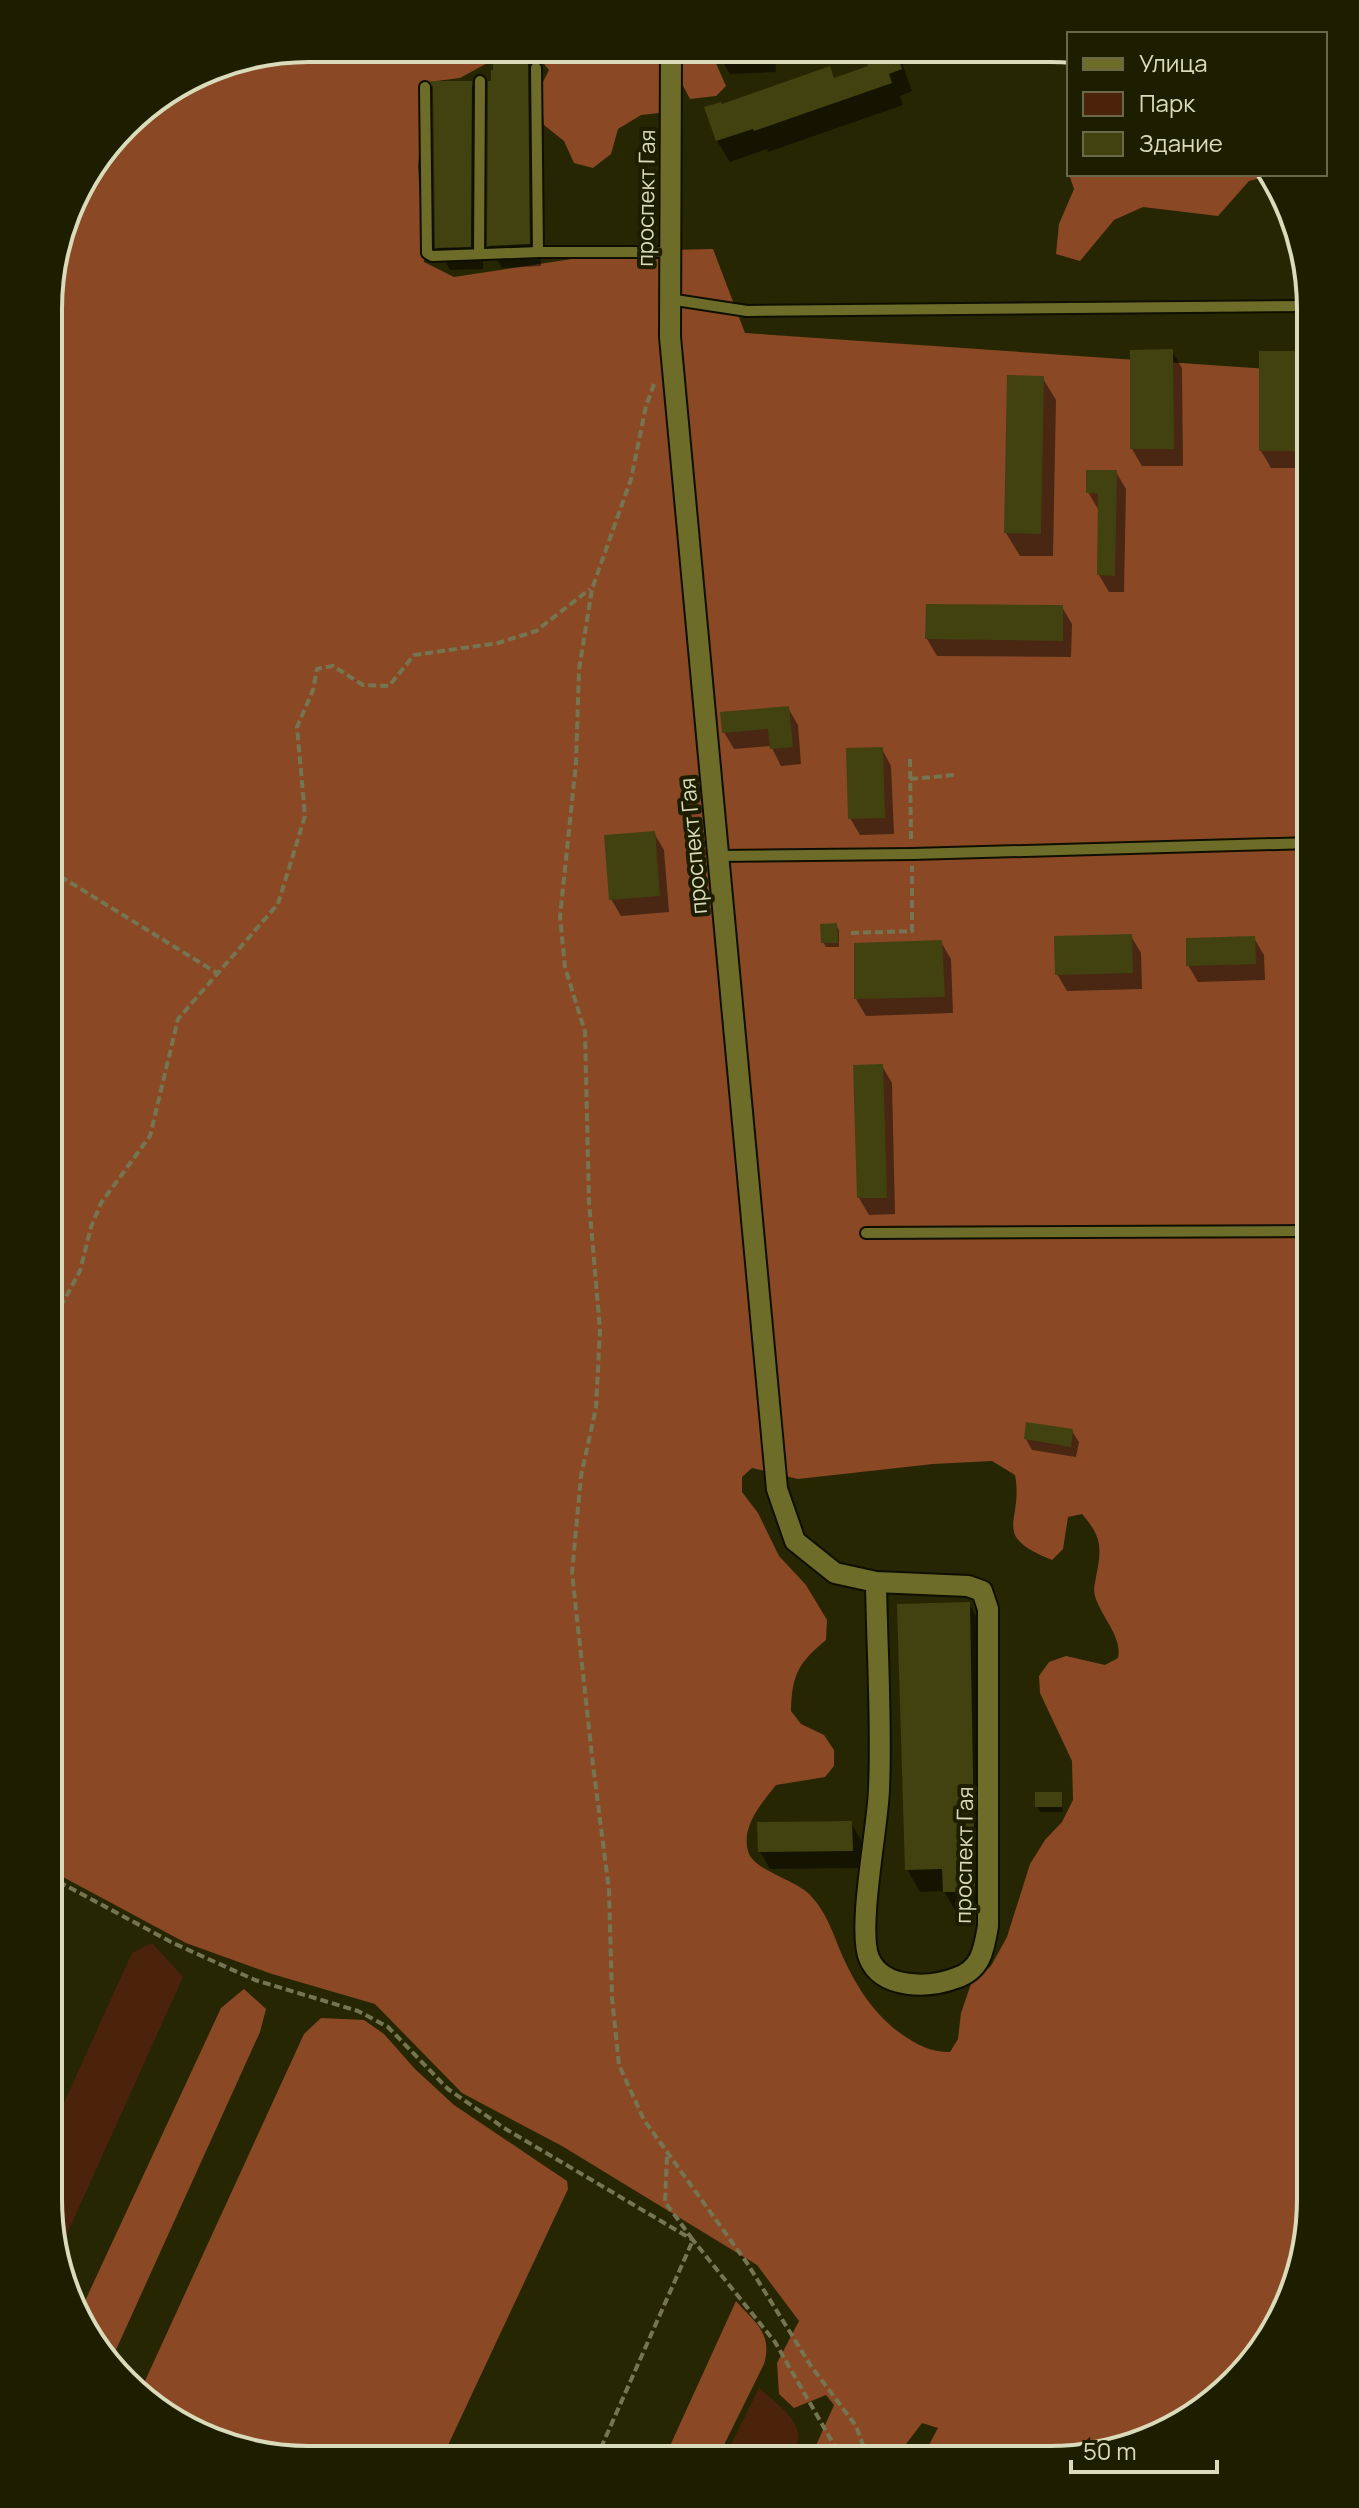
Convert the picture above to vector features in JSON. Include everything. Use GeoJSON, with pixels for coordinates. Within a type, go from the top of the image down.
{"type":"FeatureCollection","features":[{"type":"Feature","properties":{"kind":"street","name":"проспект Гая"},"geometry":{"type":"LineString","coordinates":[[671,63],[669,299],[777,1489],[795,1541],[835,1573],[876,1582],[968,1586],[982,1591],[988,1609],[988,1926],[982,1957],[969,1974],[944,1983],[909,1985],[883,1975],[869,1959],[866,1928],[879,1789],[876,1582]]}},
{"type":"Feature","properties":{"kind":"lane"},"geometry":{"type":"LineString","coordinates":[[536,68],[538,252]]}},
{"type":"Feature","properties":{"kind":"lane"},"geometry":{"type":"LineString","coordinates":[[479,254],[480,81]]}},
{"type":"Feature","properties":{"kind":"lane"},"geometry":{"type":"LineString","coordinates":[[425,87],[427,253],[432,256],[669,252]]}},
{"type":"Feature","properties":{"kind":"lane"},"geometry":{"type":"LineString","coordinates":[[669,299],[747,311],[1297,306]]}},
{"type":"Feature","properties":{"kind":"lane"},"geometry":{"type":"LineString","coordinates":[[718,856],[1297,843]]}},
{"type":"Feature","properties":{"kind":"lane"},"geometry":{"type":"LineString","coordinates":[[866,1233],[1297,1231]]}},
{"type":"Feature","properties":{"kind":"path"},"geometry":{"type":"LineString","coordinates":[[656,379],[646,406],[631,479],[592,589],[579,670],[576,763],[560,917],[565,967],[585,1032],[589,1202],[600,1330],[596,1408],[581,1476],[572,1573],[609,1890],[612,1998],[619,2065],[644,2120],[747,2263],[811,2366],[856,2426],[863,2446]]}},
{"type":"Feature","properties":{"kind":"path"},"geometry":{"type":"LineString","coordinates":[[62,1304],[80,1271],[91,1227],[101,1203],[150,1136],[178,1019],[278,904],[305,816],[297,727],[313,690],[317,669],[333,666],[363,685],[389,686],[414,655],[498,643],[536,631],[592,589]]}},
{"type":"Feature","properties":{"kind":"path"},"geometry":{"type":"LineString","coordinates":[[910,779],[955,775]]}},
{"type":"Feature","properties":{"kind":"path"},"geometry":{"type":"LineString","coordinates":[[62,877],[217,973]]}},
{"type":"Feature","properties":{"kind":"path"},"geometry":{"type":"LineString","coordinates":[[62,1884],[173,1943],[255,1980],[358,2011],[388,2027],[448,2089],[493,2121],[693,2240]]}},
{"type":"Feature","properties":{"kind":"path"},"geometry":{"type":"LineString","coordinates":[[667,2154],[665,2202],[775,2342],[835,2446]]}},
{"type":"Feature","properties":{"kind":"path"},"geometry":{"type":"LineString","coordinates":[[602,2446],[693,2240]]}},
{"type":"Feature","properties":{"kind":"green space"},"geometry":{"type":"Polygon","coordinates":[[[152,1943],[183,1977],[65,2238],[62,2107],[132,1953],[152,1943]]]}},
{"type":"Feature","properties":{"kind":"green space"},"geometry":{"type":"Polygon","coordinates":[[[759,2388],[796,2425],[796,2446],[730,2446],[759,2388]]]}},
{"type":"Feature","properties":{"kind":"shaded area"},"geometry":{"type":"Polygon","coordinates":[[[680,62],[716,62],[726,86],[716,96],[690,99],[680,80],[680,62]]]}},
{"type":"Feature","properties":{"kind":"shaded area"},"geometry":{"type":"Polygon","coordinates":[[[293,63],[488,63],[460,78],[436,81],[426,92],[418,166],[424,262],[454,277],[624,251],[713,249],[745,333],[1297,371],[1296,2215],[1289,2263],[1278,2294],[1246,2349],[1225,2374],[1174,2413],[1129,2433],[1098,2441],[1050,2446],[928,2446],[938,2428],[922,2423],[905,2446],[816,2446],[834,2405],[826,2395],[794,2408],[779,2394],[777,2363],[799,2321],[757,2265],[562,2146],[462,2093],[375,2004],[272,1974],[186,1943],[62,1877],[62,309],[64,277],[75,230],[104,172],[123,146],[146,123],[185,95],[230,75],[293,63]],[[992,1461],[933,1464],[798,1479],[752,1468],[742,1477],[742,1492],[758,1513],[779,1556],[806,1585],[827,1620],[826,1640],[798,1671],[791,1711],[801,1724],[824,1735],[834,1750],[834,1766],[825,1777],[776,1785],[750,1824],[748,1851],[758,1864],[804,1890],[817,1903],[853,1977],[882,2017],[912,2041],[943,2052],[950,2052],[958,2039],[961,2013],[971,1984],[991,1966],[1007,1937],[1030,1864],[1045,1840],[1062,1822],[1073,1800],[1072,1761],[1040,1693],[1039,1676],[1049,1662],[1066,1656],[1105,1665],[1118,1658],[1115,1635],[1094,1593],[1099,1543],[1093,1529],[1082,1514],[1068,1517],[1063,1549],[1052,1560],[1033,1551],[1015,1535],[1013,1526],[1017,1491],[1015,1475],[992,1461]]]}},
{"type":"Feature","properties":{"kind":"shaded area"},"geometry":{"type":"Polygon","coordinates":[[[543,63],[663,63],[665,93],[659,113],[641,115],[618,129],[611,154],[593,168],[574,163],[564,141],[544,125],[540,88],[549,70],[543,63]]]}},
{"type":"Feature","properties":{"kind":"shaded area"},"geometry":{"type":"Polygon","coordinates":[[[1070,176],[1257,176],[1259,179],[1249,181],[1218,216],[1143,207],[1114,220],[1080,261],[1056,254],[1059,224],[1074,189],[1070,176]]]}},
{"type":"Feature","properties":{"kind":"shaded area"},"geometry":{"type":"Polygon","coordinates":[[[244,1989],[266,2009],[260,2032],[115,2352],[85,2302],[221,2008],[244,1989]]]}},
{"type":"Feature","properties":{"kind":"shaded area"},"geometry":{"type":"Polygon","coordinates":[[[321,2018],[364,2020],[384,2034],[415,2069],[454,2105],[567,2181],[568,2189],[448,2446],[309,2446],[245,2438],[185,2413],[144,2383],[304,2034],[321,2018]]]}},
{"type":"Feature","properties":{"kind":"shaded area"},"geometry":{"type":"Polygon","coordinates":[[[736,2301],[756,2322],[764,2336],[764,2364],[723,2446],[670,2446],[736,2301]]]}},
{"type":"Feature","properties":{"kind":"building"},"geometry":{"type":"Polygon","coordinates":[[[867,62],[900,62],[902,69],[889,74],[892,83],[716,141],[704,107],[722,104],[830,66],[834,78],[868,66],[867,62]]]}},
{"type":"Feature","properties":{"kind":"building"},"geometry":{"type":"Polygon","coordinates":[[[493,63],[528,63],[530,244],[487,246],[488,81],[491,81],[493,63]]]}},
{"type":"Feature","properties":{"kind":"building"},"geometry":{"type":"Polygon","coordinates":[[[430,81],[472,81],[471,247],[435,248],[433,87],[430,81]]]}},
{"type":"Feature","properties":{"kind":"building"},"geometry":{"type":"Polygon","coordinates":[[[1173,349],[1174,449],[1130,449],[1130,350],[1173,349]]]}},
{"type":"Feature","properties":{"kind":"building"},"geometry":{"type":"Polygon","coordinates":[[[1259,351],[1297,351],[1297,451],[1259,451],[1259,351]]]}},
{"type":"Feature","properties":{"kind":"building"},"geometry":{"type":"Polygon","coordinates":[[[1007,375],[1044,376],[1041,534],[1004,533],[1007,375]]]}},
{"type":"Feature","properties":{"kind":"building"},"geometry":{"type":"Polygon","coordinates":[[[1086,470],[1117,470],[1115,576],[1097,575],[1098,493],[1086,493],[1086,470]]]}},
{"type":"Feature","properties":{"kind":"building"},"geometry":{"type":"Polygon","coordinates":[[[926,604],[1063,605],[1063,641],[925,639],[926,604]]]}},
{"type":"Feature","properties":{"kind":"building"},"geometry":{"type":"Polygon","coordinates":[[[789,706],[793,747],[770,749],[768,729],[722,733],[720,712],[789,706]]]}},
{"type":"Feature","properties":{"kind":"building"},"geometry":{"type":"Polygon","coordinates":[[[883,747],[885,818],[848,819],[846,748],[883,747]]]}},
{"type":"Feature","properties":{"kind":"building"},"geometry":{"type":"Polygon","coordinates":[[[655,831],[660,896],[609,900],[604,835],[655,831]]]}},
{"type":"Feature","properties":{"kind":"building"},"geometry":{"type":"Polygon","coordinates":[[[837,923],[838,943],[821,943],[820,924],[837,923]]]}},
{"type":"Feature","properties":{"kind":"building"},"geometry":{"type":"Polygon","coordinates":[[[1132,934],[1133,973],[1055,975],[1054,936],[1132,934]]]}},
{"type":"Feature","properties":{"kind":"building"},"geometry":{"type":"Polygon","coordinates":[[[1255,936],[1256,964],[1186,966],[1186,938],[1255,936]]]}},
{"type":"Feature","properties":{"kind":"building"},"geometry":{"type":"Polygon","coordinates":[[[942,940],[945,997],[854,999],[854,943],[942,940]]]}},
{"type":"Feature","properties":{"kind":"building"},"geometry":{"type":"Polygon","coordinates":[[[883,1064],[887,1198],[857,1198],[853,1065],[883,1064]]]}},
{"type":"Feature","properties":{"kind":"building"},"geometry":{"type":"Polygon","coordinates":[[[1026,1422],[1073,1429],[1071,1447],[1024,1439],[1026,1422]]]}},
{"type":"Feature","properties":{"kind":"building"},"geometry":{"type":"Polygon","coordinates":[[[970,1602],[975,1892],[943,1892],[942,1869],[905,1870],[897,1604],[970,1602]]]}},
{"type":"Feature","properties":{"kind":"building"},"geometry":{"type":"Polygon","coordinates":[[[1035,1792],[1062,1792],[1062,1807],[1035,1807],[1035,1792]]]}},
{"type":"Feature","properties":{"kind":"building"},"geometry":{"type":"Polygon","coordinates":[[[852,1821],[853,1851],[758,1852],[757,1822],[852,1821]]]}}]}
